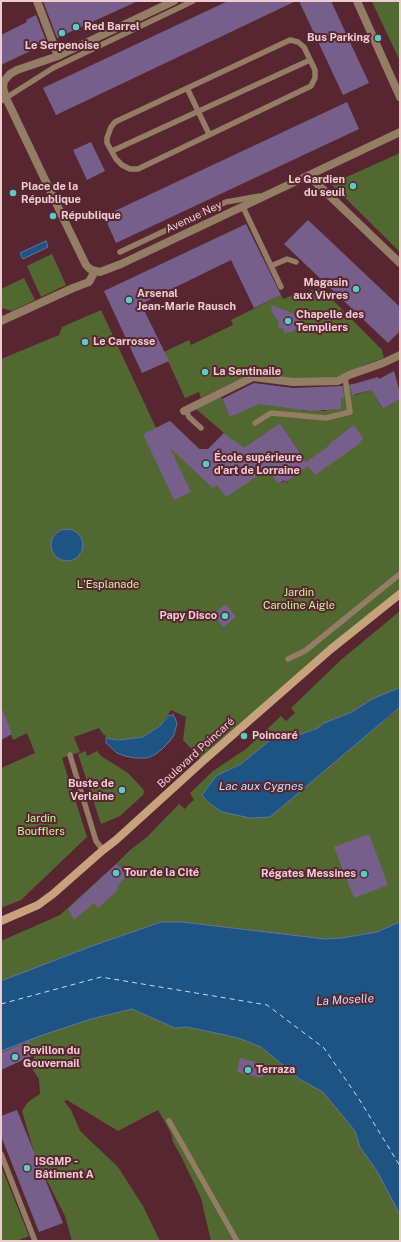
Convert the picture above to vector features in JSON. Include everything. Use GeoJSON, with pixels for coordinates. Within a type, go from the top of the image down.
{"type":"FeatureCollection","features":[{"type":"Feature","properties":{"kind":"main road","name":"Boulevard Poincaré"},"geometry":{"type":"LineString","coordinates":[[1,920],[38,905],[116,840],[206,758],[331,649],[400,594]]}},
{"type":"Feature","properties":{"kind":"street"},"geometry":{"type":"LineString","coordinates":[[37,1],[58,56]]}},
{"type":"Feature","properties":{"kind":"street"},"geometry":{"type":"LineString","coordinates":[[1,322],[89,282],[95,271],[86,265],[4,99],[2,81],[17,70],[58,56],[174,1]]}},
{"type":"Feature","properties":{"kind":"street"},"geometry":{"type":"LineString","coordinates":[[357,1],[400,97]]}},
{"type":"Feature","properties":{"kind":"street","name":"Avenue Ney"},"geometry":{"type":"LineString","coordinates":[[95,271],[100,272],[121,264],[400,132]]}},
{"type":"Feature","properties":{"kind":"street"},"geometry":{"type":"LineString","coordinates":[[309,176],[400,263]]}},
{"type":"Feature","properties":{"kind":"street"},"geometry":{"type":"LineString","coordinates":[[185,410],[253,377],[293,382],[338,381],[383,363],[400,354]]}},
{"type":"Feature","properties":{"kind":"lane"},"geometry":{"type":"LineString","coordinates":[[4,99],[53,68],[193,1]]}},
{"type":"Feature","properties":{"kind":"lane"},"geometry":{"type":"LineString","coordinates":[[290,40],[298,42],[304,47],[315,70],[316,78],[311,86],[138,168],[130,169],[122,165],[116,159],[107,143],[107,138],[114,122],[187,88],[290,40]]}},
{"type":"Feature","properties":{"kind":"lane"},"geometry":{"type":"LineString","coordinates":[[112,151],[310,60]]}},
{"type":"Feature","properties":{"kind":"lane"},"geometry":{"type":"LineString","coordinates":[[187,88],[209,134]]}},
{"type":"Feature","properties":{"kind":"lane"},"geometry":{"type":"LineString","coordinates":[[120,252],[226,202],[269,194]]}},
{"type":"Feature","properties":{"kind":"lane"},"geometry":{"type":"LineString","coordinates":[[243,207],[281,287]]}},
{"type":"Feature","properties":{"kind":"lane"},"geometry":{"type":"LineString","coordinates":[[271,266],[287,259],[296,262]]}},
{"type":"Feature","properties":{"kind":"lane"},"geometry":{"type":"LineString","coordinates":[[255,422],[270,413],[326,418],[350,412],[345,377]]}},
{"type":"Feature","properties":{"kind":"lane"},"geometry":{"type":"LineString","coordinates":[[185,410],[189,417],[201,428]]}},
{"type":"Feature","properties":{"kind":"lane"},"geometry":{"type":"LineString","coordinates":[[288,659],[305,651],[400,574]]}},
{"type":"Feature","properties":{"kind":"lane"},"geometry":{"type":"LineString","coordinates":[[70,755],[96,841],[103,850]]}},
{"type":"Feature","properties":{"kind":"lane"},"geometry":{"type":"LineString","coordinates":[[169,1121],[237,1241]]}},
{"type":"Feature","properties":{"kind":"lane"},"geometry":{"type":"LineString","coordinates":[[1,1154],[35,1241]]}},
{"type":"Feature","properties":{"kind":"green space"},"geometry":{"type":"Polygon","coordinates":[[[372,1],[400,1],[400,61],[374,6],[372,1]]]}},
{"type":"Feature","properties":{"kind":"green space"},"geometry":{"type":"Polygon","coordinates":[[[400,153],[400,252],[331,184],[400,153]]]}},
{"type":"Feature","properties":{"kind":"green space"},"geometry":{"type":"Polygon","coordinates":[[[52,254],[66,285],[41,297],[27,266],[52,254]]]}},
{"type":"Feature","properties":{"kind":"green space"},"geometry":{"type":"Polygon","coordinates":[[[24,278],[35,300],[12,311],[1,308],[1,289],[24,278]]]}},
{"type":"Feature","properties":{"kind":"green space"},"geometry":{"type":"Polygon","coordinates":[[[321,288],[382,350],[384,358],[364,365],[338,378],[290,378],[253,373],[201,398],[199,392],[185,398],[164,352],[189,340],[191,345],[233,325],[231,320],[281,295],[283,299],[321,288]]]}},
{"type":"Feature","properties":{"kind":"green space"},"geometry":{"type":"Polygon","coordinates":[[[101,310],[156,428],[170,421],[205,454],[224,433],[196,409],[221,397],[230,417],[259,403],[303,402],[303,411],[326,411],[326,409],[341,409],[341,386],[352,384],[355,395],[386,386],[389,395],[378,401],[383,409],[400,399],[400,592],[203,761],[183,740],[186,717],[171,710],[161,725],[143,737],[119,740],[110,739],[103,734],[99,728],[74,737],[80,752],[62,758],[87,837],[21,900],[1,908],[1,768],[35,753],[27,733],[13,740],[11,734],[12,732],[10,732],[3,716],[5,715],[4,713],[1,714],[1,359],[59,335],[62,327],[101,310]],[[280,423],[251,444],[278,484],[284,481],[287,483],[287,481],[306,462],[280,423]]]}},
{"type":"Feature","properties":{"kind":"green space"},"geometry":{"type":"Polygon","coordinates":[[[400,611],[400,687],[372,699],[352,712],[324,723],[318,728],[299,735],[284,735],[269,741],[241,764],[229,769],[202,795],[209,803],[222,812],[250,818],[391,716],[400,707],[400,922],[377,932],[342,938],[325,939],[182,922],[161,922],[92,946],[1,981],[1,941],[60,915],[105,874],[122,882],[125,875],[121,867],[116,864],[129,851],[148,836],[179,804],[185,809],[194,800],[190,793],[213,771],[246,749],[281,716],[286,721],[295,713],[291,708],[342,659],[400,611]]]}},
{"type":"Feature","properties":{"kind":"green space"},"geometry":{"type":"Polygon","coordinates":[[[86,751],[87,756],[97,751],[101,756],[128,773],[144,792],[143,795],[120,816],[101,824],[78,754],[86,751]]]}},
{"type":"Feature","properties":{"kind":"green space"},"geometry":{"type":"Polygon","coordinates":[[[132,1009],[175,1028],[187,1027],[225,1035],[241,1039],[261,1047],[301,1080],[323,1092],[355,1131],[360,1147],[377,1171],[400,1215],[400,1241],[211,1241],[201,1198],[173,1142],[171,1133],[158,1110],[118,1131],[67,1100],[64,1101],[71,1110],[80,1131],[118,1167],[143,1206],[160,1241],[72,1241],[65,1216],[36,1159],[22,1111],[28,1102],[40,1094],[39,1079],[33,1070],[34,1055],[28,1042],[1,1053],[1,1051],[39,1036],[91,1019],[132,1009]]]}},
{"type":"Feature","properties":{"kind":"green space"},"geometry":{"type":"Polygon","coordinates":[[[1,1166],[29,1236],[16,1241],[1,1241],[1,1166]]]}},
{"type":"Feature","properties":{"kind":"water"},"geometry":{"type":"Polygon","coordinates":[[[46,241],[48,247],[23,259],[20,253],[46,241]]]}},
{"type":"Feature","properties":{"kind":"water"},"geometry":{"type":"Polygon","coordinates":[[[64,529],[70,529],[79,533],[83,545],[79,557],[70,561],[64,561],[55,557],[51,548],[51,542],[55,533],[64,529]]]}},
{"type":"Feature","properties":{"kind":"water","name":"Lac aux Cygnes"},"geometry":{"type":"Polygon","coordinates":[[[400,687],[400,707],[270,817],[250,818],[222,812],[209,803],[202,795],[216,776],[241,764],[269,741],[284,735],[299,735],[318,728],[324,723],[352,712],[372,699],[400,687]]]}},
{"type":"Feature","properties":{"kind":"water"},"geometry":{"type":"Polygon","coordinates":[[[173,714],[177,723],[174,735],[162,749],[156,754],[147,758],[125,756],[117,753],[106,743],[106,737],[119,740],[143,737],[161,725],[169,715],[171,716],[173,714]]]}},
{"type":"Feature","properties":{"kind":"water","name":"La Moselle"},"geometry":{"type":"Polygon","coordinates":[[[161,922],[182,922],[325,939],[342,938],[377,932],[400,922],[400,1215],[377,1171],[360,1147],[355,1131],[323,1092],[301,1080],[261,1047],[241,1039],[225,1035],[187,1027],[175,1028],[132,1009],[91,1019],[1,1051],[1,981],[92,946],[161,922]]]}},
{"type":"Feature","properties":{"kind":"building"},"geometry":{"type":"Polygon","coordinates":[[[43,1],[138,1],[57,38],[43,1]]]}},
{"type":"Feature","properties":{"kind":"building"},"geometry":{"type":"Polygon","coordinates":[[[228,1],[296,1],[56,115],[43,88],[228,1]]]}},
{"type":"Feature","properties":{"kind":"building"},"geometry":{"type":"Polygon","coordinates":[[[299,1],[331,1],[369,83],[343,95],[299,1]]]}},
{"type":"Feature","properties":{"kind":"building"},"geometry":{"type":"Polygon","coordinates":[[[36,15],[47,43],[1,65],[1,35],[27,22],[26,20],[36,15]]]}},
{"type":"Feature","properties":{"kind":"building"},"geometry":{"type":"Polygon","coordinates":[[[347,102],[359,129],[116,243],[104,216],[347,102]]]}},
{"type":"Feature","properties":{"kind":"building"},"geometry":{"type":"Polygon","coordinates":[[[91,142],[105,171],[87,180],[73,150],[91,142]]]}},
{"type":"Feature","properties":{"kind":"building","name":"Magasin aux Vivres"},"geometry":{"type":"Polygon","coordinates":[[[308,220],[400,307],[400,331],[388,343],[284,244],[308,220]]]}},
{"type":"Feature","properties":{"kind":"building","name":"Arsenal Jean-Marie Rausch"},"geometry":{"type":"Polygon","coordinates":[[[246,224],[281,295],[254,308],[231,260],[141,304],[169,361],[142,373],[104,291],[246,224]]]}},
{"type":"Feature","properties":{"kind":"building","name":"Chapelle des Templiers"},"geometry":{"type":"Polygon","coordinates":[[[271,305],[292,313],[298,318],[298,323],[300,325],[292,332],[284,333],[283,328],[279,328],[278,320],[273,314],[271,305]]]}},
{"type":"Feature","properties":{"kind":"building"},"geometry":{"type":"Polygon","coordinates":[[[394,371],[400,393],[400,399],[383,409],[372,390],[352,395],[350,385],[378,377],[379,379],[394,371]]]}},
{"type":"Feature","properties":{"kind":"building"},"geometry":{"type":"Polygon","coordinates":[[[254,383],[293,388],[342,386],[344,398],[341,398],[341,409],[310,411],[259,404],[230,417],[222,399],[254,383]]]}},
{"type":"Feature","properties":{"kind":"building"},"geometry":{"type":"Polygon","coordinates":[[[170,421],[199,449],[208,449],[224,433],[244,448],[280,423],[306,462],[354,425],[363,438],[359,444],[315,475],[308,466],[286,482],[284,480],[278,484],[268,469],[226,497],[217,485],[213,488],[170,448],[191,492],[174,500],[143,434],[170,421]]]}},
{"type":"Feature","properties":{"kind":"building","name":"Papy Disco"},"geometry":{"type":"Polygon","coordinates":[[[226,604],[236,617],[223,627],[213,614],[226,604]]]}},
{"type":"Feature","properties":{"kind":"building"},"geometry":{"type":"Polygon","coordinates":[[[1,706],[12,734],[1,740],[1,706]]]}},
{"type":"Feature","properties":{"kind":"building","name":"Régates Messines"},"geometry":{"type":"Polygon","coordinates":[[[369,834],[388,885],[354,898],[334,847],[369,834]]]}},
{"type":"Feature","properties":{"kind":"building"},"geometry":{"type":"Polygon","coordinates":[[[116,864],[121,867],[125,875],[124,879],[117,887],[119,889],[98,908],[94,903],[74,920],[68,909],[116,864]]]}},
{"type":"Feature","properties":{"kind":"building","name":"Pavillon du Gouvernail"},"geometry":{"type":"Polygon","coordinates":[[[29,1041],[34,1055],[1,1070],[1,1053],[29,1041]]]}},
{"type":"Feature","properties":{"kind":"building"},"geometry":{"type":"Polygon","coordinates":[[[240,1058],[260,1063],[259,1068],[264,1069],[262,1078],[237,1072],[240,1058]]]}},
{"type":"Feature","properties":{"kind":"building","name":"ISGMP - Bâtiment A"},"geometry":{"type":"Polygon","coordinates":[[[17,1110],[63,1223],[39,1232],[1,1136],[1,1116],[17,1110]]]}},
{"type":"Feature","properties":{"kind":"ferry route"},"geometry":{"type":"LineString","coordinates":[[1,1004],[101,977],[267,1005],[324,1048],[359,1099],[400,1166]]}},
{"type":"Feature","properties":{"kind":"place","name":"Red Barrel"},"geometry":{"type":"Point","coordinates":[76,27]}},
{"type":"Feature","properties":{"kind":"place","name":"Le Serpenoise"},"geometry":{"type":"Point","coordinates":[62,33]}},
{"type":"Feature","properties":{"kind":"place","name":"Bus Parking"},"geometry":{"type":"Point","coordinates":[378,38]}},
{"type":"Feature","properties":{"kind":"place","name":"Le Gardien du seuil"},"geometry":{"type":"Point","coordinates":[353,186]}},
{"type":"Feature","properties":{"kind":"place","name":"Place de la République"},"geometry":{"type":"Point","coordinates":[13,193]}},
{"type":"Feature","properties":{"kind":"place","name":"République"},"geometry":{"type":"Point","coordinates":[53,216]}},
{"type":"Feature","properties":{"kind":"place","name":"Magasin aux Vivres"},"geometry":{"type":"Point","coordinates":[356,289]}},
{"type":"Feature","properties":{"kind":"place","name":"Arsenal Jean-Marie Rausch"},"geometry":{"type":"Point","coordinates":[129,300]}},
{"type":"Feature","properties":{"kind":"place","name":"Chapelle des Templiers"},"geometry":{"type":"Point","coordinates":[288,321]}},
{"type":"Feature","properties":{"kind":"place","name":"Le Carrosse"},"geometry":{"type":"Point","coordinates":[85,342]}},
{"type":"Feature","properties":{"kind":"place","name":"La Sentinaile"},"geometry":{"type":"Point","coordinates":[205,372]}},
{"type":"Feature","properties":{"kind":"place","name":"École supérieure d'art de Lorraine"},"geometry":{"type":"Point","coordinates":[206,464]}},
{"type":"Feature","properties":{"kind":"place","name":"Papy Disco"},"geometry":{"type":"Point","coordinates":[225,616]}},
{"type":"Feature","properties":{"kind":"place","name":"Poincaré"},"geometry":{"type":"Point","coordinates":[244,736]}},
{"type":"Feature","properties":{"kind":"place","name":"Buste de Verlaine"},"geometry":{"type":"Point","coordinates":[122,790]}},
{"type":"Feature","properties":{"kind":"place","name":"Tour de la Cité"},"geometry":{"type":"Point","coordinates":[116,873]}},
{"type":"Feature","properties":{"kind":"place","name":"Régates Messines"},"geometry":{"type":"Point","coordinates":[364,874]}},
{"type":"Feature","properties":{"kind":"place","name":"Pavillon du Gouvernail"},"geometry":{"type":"Point","coordinates":[15,1057]}},
{"type":"Feature","properties":{"kind":"place","name":"Terraza"},"geometry":{"type":"Point","coordinates":[248,1070]}},
{"type":"Feature","properties":{"kind":"place","name":"ISGMP - Bâtiment A"},"geometry":{"type":"Point","coordinates":[27,1168]}},
{"type":"Feature","properties":{"kind":"park label","name":"L'Esplanade"},"geometry":{"type":"Point","coordinates":[108,585]}},
{"type":"Feature","properties":{"kind":"park label","name":"Jardin Caroline Aigle"},"geometry":{"type":"Point","coordinates":[299,599]}},
{"type":"Feature","properties":{"kind":"park label","name":"Jardin Boufflers"},"geometry":{"type":"Point","coordinates":[41,825]}}]}
